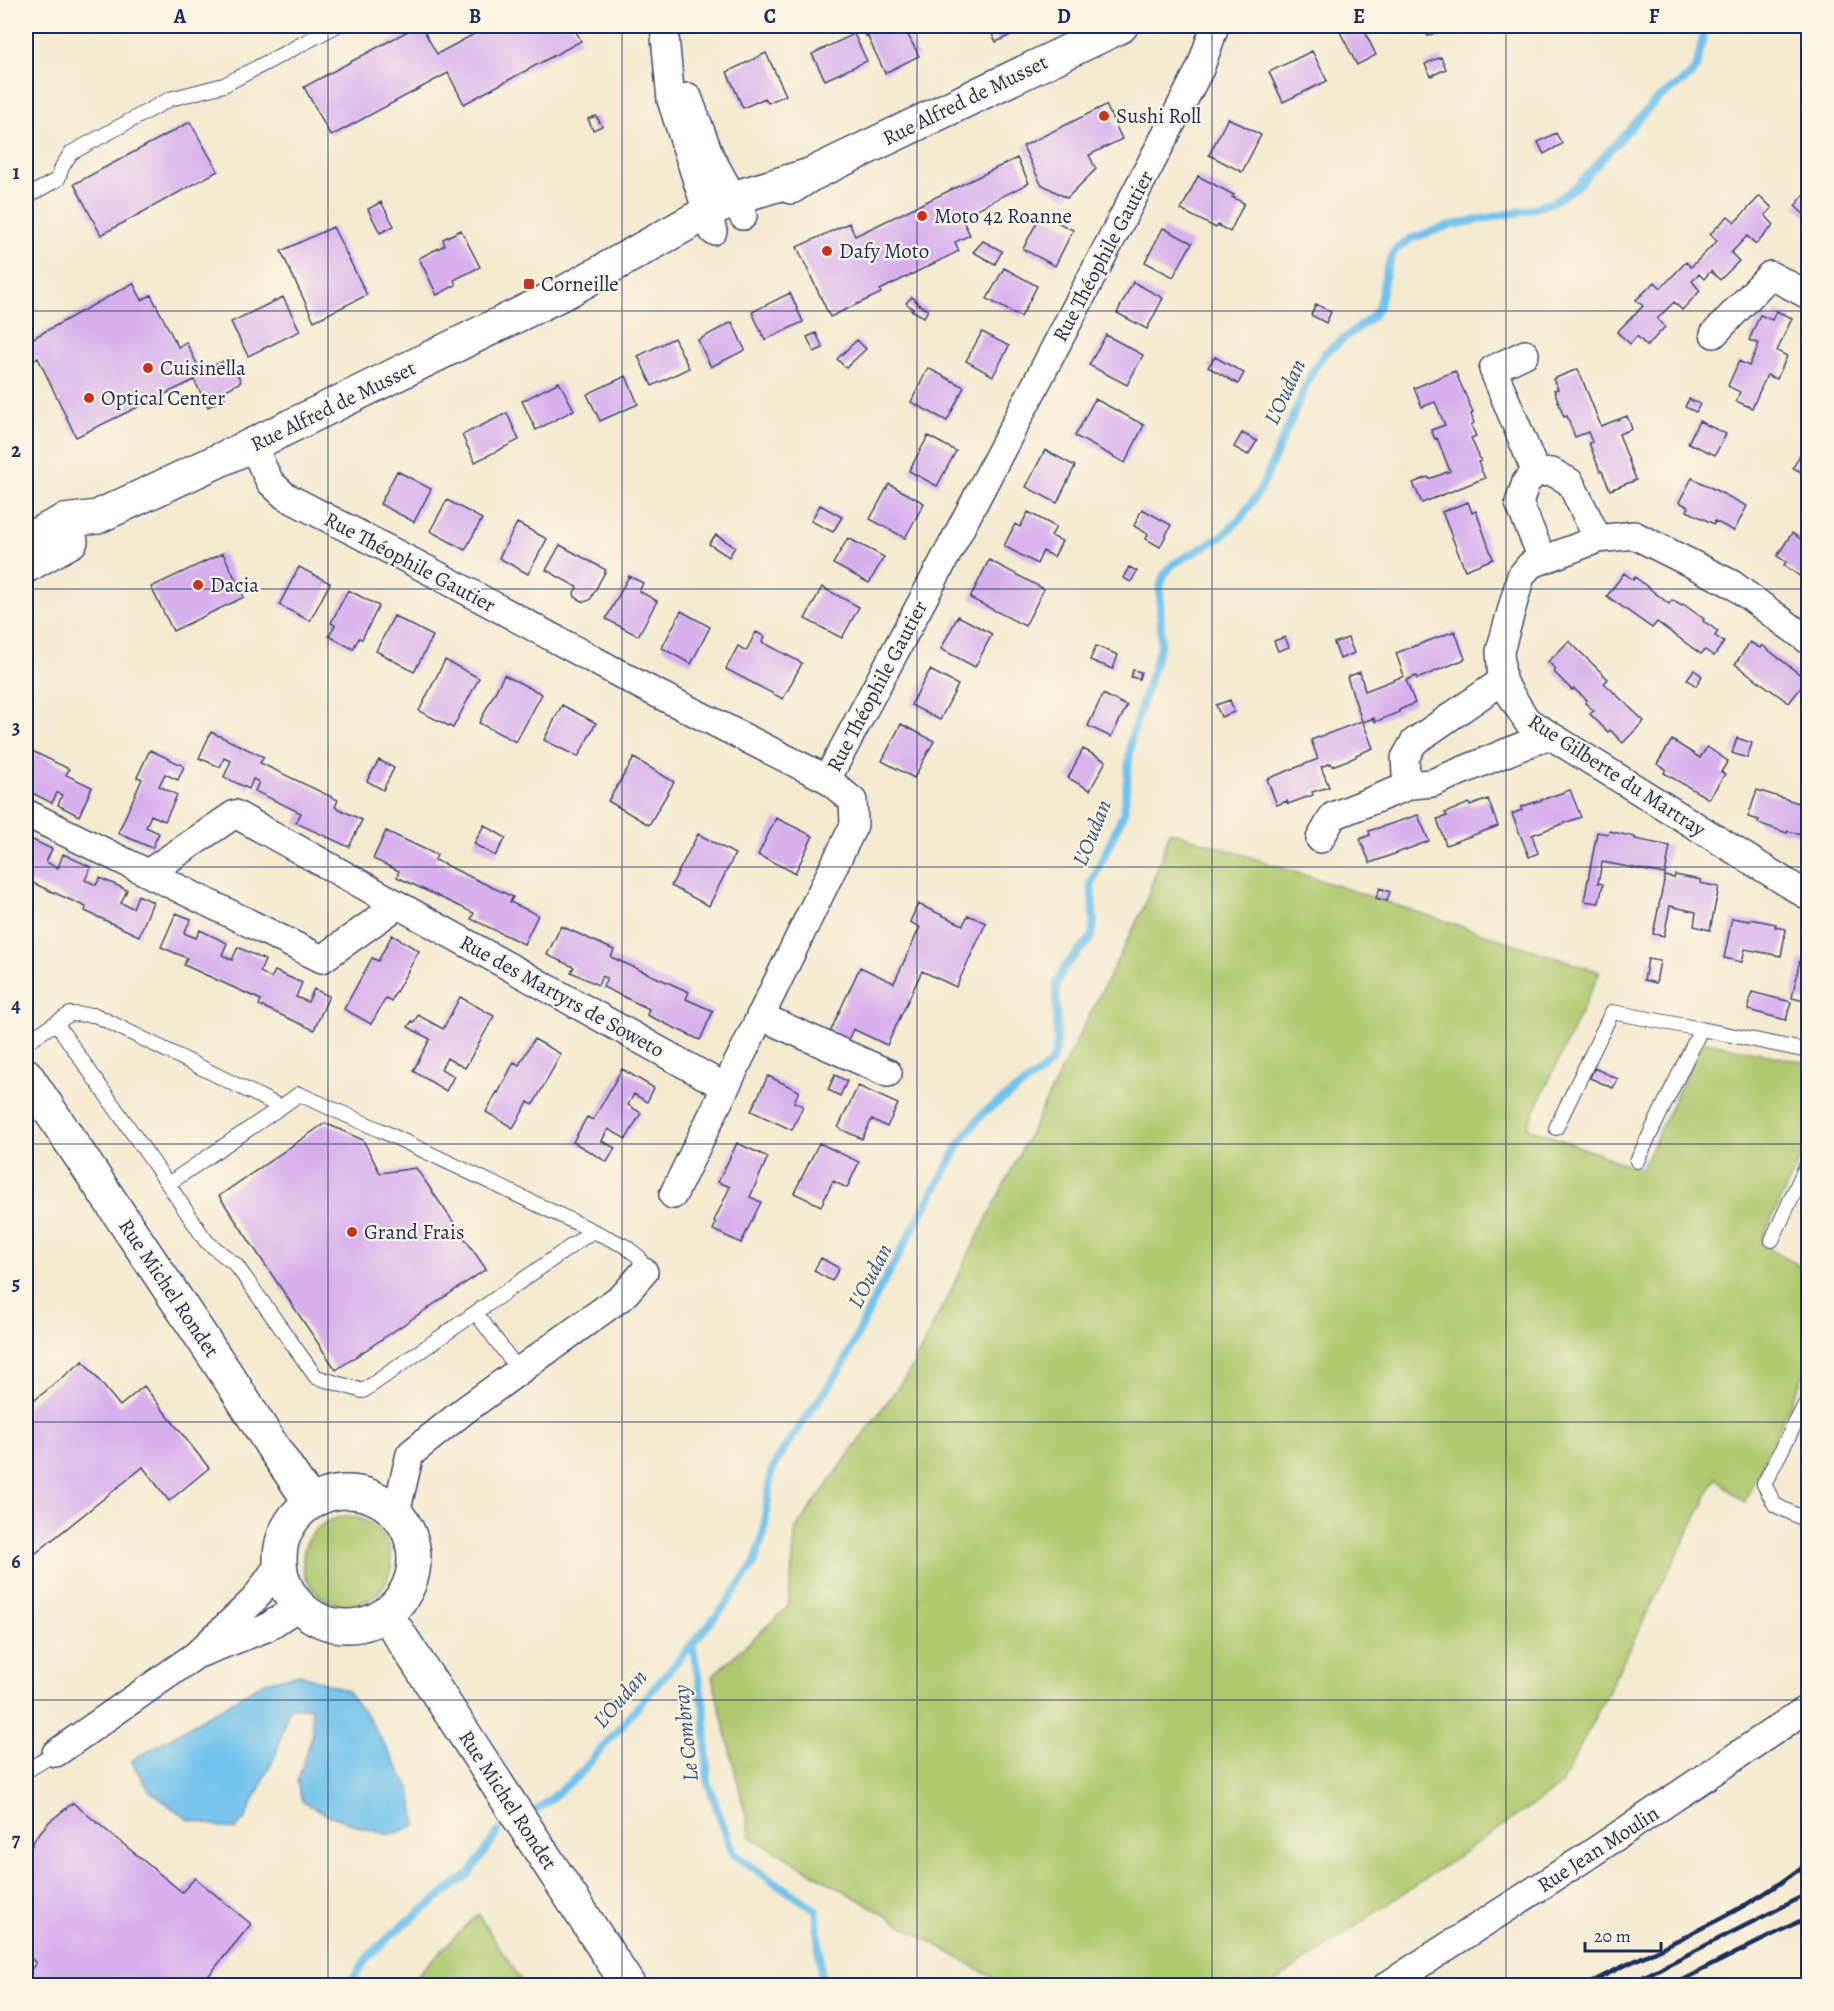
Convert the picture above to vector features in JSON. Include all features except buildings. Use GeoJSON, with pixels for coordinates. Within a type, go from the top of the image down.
{"type":"FeatureCollection","features":[{"type":"Feature","properties":{"kind":"street","name":"Rue Alfred de Musset"},"geometry":{"type":"LineString","coordinates":[[26,540],[64,521],[97,517],[252,445],[724,214],[1121,26]]}},
{"type":"Feature","properties":{"kind":"street","name":"Rue Théophile Gautier"},"geometry":{"type":"LineString","coordinates":[[252,445],[270,482],[285,496],[430,571],[640,685],[827,779],[952,545],[1200,69],[1215,26]]}},
{"type":"Feature","properties":{"kind":"street"},"geometry":{"type":"LineString","coordinates":[[664,31],[710,156],[724,214]]}},
{"type":"Feature","properties":{"kind":"street"},"geometry":{"type":"LineString","coordinates":[[1714,334],[1770,275],[1809,295]]}},
{"type":"Feature","properties":{"kind":"street"},"geometry":{"type":"LineString","coordinates":[[1526,354],[1493,369],[1536,473]]}},
{"type":"Feature","properties":{"kind":"street"},"geometry":{"type":"LineString","coordinates":[[1543,560],[1519,503],[1526,482],[1536,473],[1552,471],[1570,482],[1598,539]]}},
{"type":"Feature","properties":{"kind":"street","name":"Rue Alfred de Musset"},"geometry":{"type":"LineString","coordinates":[[26,566],[74,540],[97,517]]}},
{"type":"Feature","properties":{"kind":"street","name":"Rue Gilberte du Martray"},"geometry":{"type":"LineString","coordinates":[[1809,640],[1732,584],[1634,534],[1598,539],[1530,565],[1521,576],[1500,651],[1502,681],[1527,721],[1809,896]]}},
{"type":"Feature","properties":{"kind":"street"},"geometry":{"type":"LineString","coordinates":[[1411,785],[1406,774],[1405,758],[1414,742],[1502,681]]}},
{"type":"Feature","properties":{"kind":"street"},"geometry":{"type":"LineString","coordinates":[[1320,839],[1333,816],[1411,785],[1432,783],[1549,735]]}},
{"type":"Feature","properties":{"kind":"street"},"geometry":{"type":"LineString","coordinates":[[673,1195],[854,825],[853,801],[827,779]]}},
{"type":"Feature","properties":{"kind":"street"},"geometry":{"type":"LineString","coordinates":[[26,813],[322,959],[398,905]]}},
{"type":"Feature","properties":{"kind":"street","name":"Rue des Martyrs de Soweto"},"geometry":{"type":"LineString","coordinates":[[148,873],[235,814],[725,1087]]}},
{"type":"Feature","properties":{"kind":"street"},"geometry":{"type":"LineString","coordinates":[[760,1016],[888,1073]]}},
{"type":"Feature","properties":{"kind":"street","name":"Rue Michel Rondet"},"geometry":{"type":"LineString","coordinates":[[26,1075],[311,1503]]}},
{"type":"Feature","properties":{"kind":"street"},"geometry":{"type":"LineString","coordinates":[[396,1513],[410,1454],[465,1410],[624,1295],[644,1272]]}},
{"type":"Feature","properties":{"kind":"street"},"geometry":{"type":"LineString","coordinates":[[356,1492],[378,1499],[396,1513],[409,1532],[414,1554],[412,1577],[402,1598],[386,1614],[369,1623],[351,1626],[332,1624],[314,1618],[299,1606],[283,1579],[280,1563],[282,1546],[288,1529],[298,1514],[311,1503],[333,1494],[356,1492]]}},
{"type":"Feature","properties":{"kind":"street"},"geometry":{"type":"LineString","coordinates":[[56,1753],[196,1655],[254,1600],[280,1563]]}},
{"type":"Feature","properties":{"kind":"street"},"geometry":{"type":"LineString","coordinates":[[196,1655],[266,1628],[299,1606]]}},
{"type":"Feature","properties":{"kind":"street","name":"Rue Michel Rondet"},"geometry":{"type":"LineString","coordinates":[[386,1614],[629,1986]]}},
{"type":"Feature","properties":{"kind":"street","name":"Rue Jean Moulin"},"geometry":{"type":"LineString","coordinates":[[1386,1986],[1583,1859],[1809,1708]]}},
{"type":"Feature","properties":{"kind":"lane"},"geometry":{"type":"LineString","coordinates":[[26,197],[58,179],[71,153],[170,99],[224,85],[336,26]]}},
{"type":"Feature","properties":{"kind":"lane"},"geometry":{"type":"LineString","coordinates":[[1556,1128],[1612,1012],[1809,1051]]}},
{"type":"Feature","properties":{"kind":"lane"},"geometry":{"type":"LineString","coordinates":[[26,1042],[70,1014],[95,1015],[281,1107]]}},
{"type":"Feature","properties":{"kind":"lane"},"geometry":{"type":"LineString","coordinates":[[56,1023],[206,1241],[236,1265],[316,1377],[363,1391],[593,1231]]}},
{"type":"Feature","properties":{"kind":"lane"},"geometry":{"type":"LineString","coordinates":[[1637,1161],[1701,1029]]}},
{"type":"Feature","properties":{"kind":"lane"},"geometry":{"type":"LineString","coordinates":[[168,1184],[299,1094],[625,1246],[639,1257],[644,1272]]}},
{"type":"Feature","properties":{"kind":"lane"},"geometry":{"type":"LineString","coordinates":[[1772,1240],[1809,1162]]}},
{"type":"Feature","properties":{"kind":"lane"},"geometry":{"type":"LineString","coordinates":[[476,1313],[519,1371]]}},
{"type":"Feature","properties":{"kind":"lane"},"geometry":{"type":"LineString","coordinates":[[1809,1399],[1764,1484],[1775,1505],[1809,1521]]}},
{"type":"Feature","properties":{"kind":"lane"},"geometry":{"type":"LineString","coordinates":[[26,1771],[56,1753]]}},
{"type":"Feature","properties":{"kind":"green space"},"geometry":{"type":"Polygon","coordinates":[[[1170,831],[1600,972],[1527,1127],[1641,1170],[1702,1041],[1808,1063],[1808,1141],[1760,1244],[1797,1264],[1808,1276],[1808,1365],[1744,1503],[1716,1478],[1560,1786],[1270,1985],[1005,1985],[751,1837],[712,1676],[788,1607],[796,1528],[911,1369],[1144,907],[1170,831]]]}},
{"type":"Feature","properties":{"kind":"green space"},"geometry":{"type":"Polygon","coordinates":[[[347,1517],[372,1524],[384,1536],[391,1561],[384,1586],[372,1598],[347,1605],[322,1598],[310,1586],[303,1561],[310,1536],[322,1524],[347,1517]]]}},
{"type":"Feature","properties":{"kind":"green space"},"geometry":{"type":"Polygon","coordinates":[[[478,1914],[524,1985],[407,1985],[478,1914]]]}},
{"type":"Feature","properties":{"kind":"water"},"geometry":{"type":"Polygon","coordinates":[[[300,1674],[347,1691],[368,1717],[411,1790],[416,1825],[391,1835],[363,1828],[326,1814],[302,1801],[297,1783],[312,1733],[312,1708],[289,1708],[276,1754],[245,1818],[235,1830],[187,1819],[149,1790],[131,1761],[265,1682],[300,1674]]]}},
{"type":"Feature","properties":{"kind":"waterway","name":"L'Oudan"},"geometry":{"type":"LineString","coordinates":[[536,1811],[578,1776],[723,1608],[755,1562],[764,1531],[771,1473],[778,1458],[843,1365],[876,1296],[962,1140],[983,1113],[1040,1073],[1052,1061],[1057,1046],[1056,984],[1064,968],[1092,937],[1094,921],[1091,884],[1124,812],[1131,739],[1161,643],[1160,588],[1164,575],[1173,564],[1221,537],[1241,518],[1261,489],[1312,372],[1325,353],[1372,317],[1379,306],[1387,268],[1395,250],[1410,239],[1451,225],[1525,211],[1553,202],[1576,187],[1655,101],[1690,76],[1697,66],[1705,26]]}},
{"type":"Feature","properties":{"kind":"waterway","name":"Le Combray"},"geometry":{"type":"LineString","coordinates":[[692,1644],[704,1707],[708,1783],[733,1854],[816,1910],[822,1986]]}},
{"type":"Feature","properties":{"kind":"waterway","name":"L'Oudan"},"geometry":{"type":"LineString","coordinates":[[348,1986],[368,1957],[397,1930],[469,1874],[498,1832]]}},
{"type":"Feature","properties":{"kind":"railway"},"geometry":{"type":"LineString","coordinates":[[1584,1986],[1729,1914],[1784,1881],[1808,1862]]}},
{"type":"Feature","properties":{"kind":"railway"},"geometry":{"type":"LineString","coordinates":[[1625,1986],[1808,1894]]}},
{"type":"Feature","properties":{"kind":"railway"},"geometry":{"type":"LineString","coordinates":[[1670,1986],[1808,1917]]}},
{"type":"Feature","properties":{"kind":"place","name":"Sushi Roll"},"geometry":{"type":"Point","coordinates":[1104,116]}},
{"type":"Feature","properties":{"kind":"place","name":"Moto 42 Roanne"},"geometry":{"type":"Point","coordinates":[922,216]}},
{"type":"Feature","properties":{"kind":"place","name":"Dafy Moto"},"geometry":{"type":"Point","coordinates":[827,251]}},
{"type":"Feature","properties":{"kind":"place","name":"Corneille"},"geometry":{"type":"Point","coordinates":[529,284]}},
{"type":"Feature","properties":{"kind":"place","name":"Cuisinella"},"geometry":{"type":"Point","coordinates":[148,368]}},
{"type":"Feature","properties":{"kind":"place","name":"Optical Center"},"geometry":{"type":"Point","coordinates":[89,398]}},
{"type":"Feature","properties":{"kind":"place","name":"Dacia"},"geometry":{"type":"Point","coordinates":[198,585]}},
{"type":"Feature","properties":{"kind":"place","name":"Grand Frais"},"geometry":{"type":"Point","coordinates":[352,1232]}}]}
